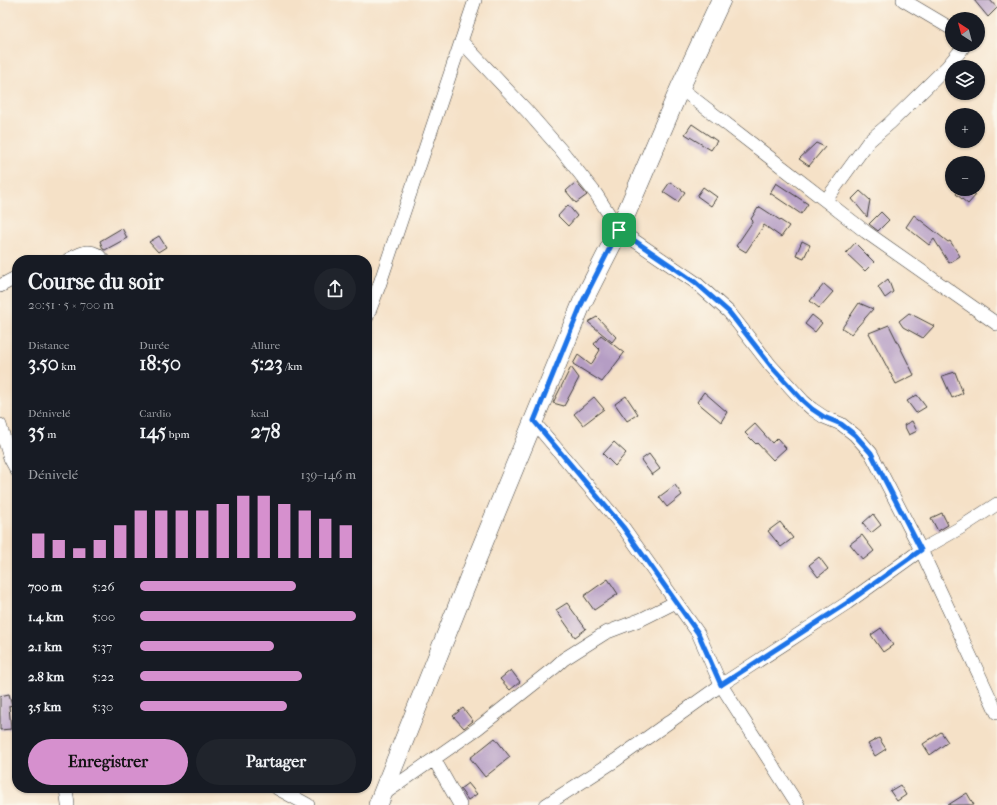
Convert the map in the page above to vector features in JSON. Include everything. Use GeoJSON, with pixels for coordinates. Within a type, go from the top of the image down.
{"type":"FeatureCollection","features":[{"type":"Feature","properties":{"kind":"street"},"geometry":{"type":"LineString","coordinates":[[372,304],[475,0]]}},
{"type":"Feature","properties":{"kind":"street"},"geometry":{"type":"LineString","coordinates":[[380,800],[582,303],[619,230],[680,88],[721,0]]}},
{"type":"Feature","properties":{"kind":"street"},"geometry":{"type":"LineString","coordinates":[[903,0],[945,25]]}},
{"type":"Feature","properties":{"kind":"street"},"geometry":{"type":"LineString","coordinates":[[461,41],[562,150],[596,194],[619,230],[695,282],[729,312],[771,366],[803,401],[824,417],[841,424],[855,435],[871,453],[921,550],[997,713]]}},
{"type":"Feature","properties":{"kind":"street"},"geometry":{"type":"LineString","coordinates":[[826,200],[869,141],[890,123],[947,67],[960,52]]}},
{"type":"Feature","properties":{"kind":"street"},"geometry":{"type":"LineString","coordinates":[[680,88],[866,232],[997,324]]}},
{"type":"Feature","properties":{"kind":"street"},"geometry":{"type":"LineString","coordinates":[[77,255],[89,251],[99,255]]}},
{"type":"Feature","properties":{"kind":"street"},"geometry":{"type":"LineString","coordinates":[[0,286],[12,280]]}},
{"type":"Feature","properties":{"kind":"street"},"geometry":{"type":"LineString","coordinates":[[534,421],[623,527],[698,633],[721,685],[798,805]]}},
{"type":"Feature","properties":{"kind":"street"},"geometry":{"type":"LineString","coordinates":[[0,425],[12,462]]}},
{"type":"Feature","properties":{"kind":"street"},"geometry":{"type":"LineString","coordinates":[[546,805],[616,760],[721,685],[847,603],[921,550],[960,528],[997,504]]}},
{"type":"Feature","properties":{"kind":"street"},"geometry":{"type":"LineString","coordinates":[[380,800],[478,728],[564,659],[589,642],[605,633],[642,619],[676,602]]}},
{"type":"Feature","properties":{"kind":"street"},"geometry":{"type":"LineString","coordinates":[[434,759],[460,805]]}},
{"type":"Feature","properties":{"kind":"street"},"geometry":{"type":"LineString","coordinates":[[67,793],[68,805]]}},
{"type":"Feature","properties":{"kind":"street"},"geometry":{"type":"LineString","coordinates":[[286,793],[308,805]]}},
{"type":"Feature","properties":{"kind":"building"},"geometry":{"type":"Polygon","coordinates":[[[974,0],[990,0],[997,8],[988,17],[974,0]]]}},
{"type":"Feature","properties":{"kind":"building"},"geometry":{"type":"Polygon","coordinates":[[[692,124],[717,141],[711,150],[685,134],[692,124]]]}},
{"type":"Feature","properties":{"kind":"building"},"geometry":{"type":"Polygon","coordinates":[[[816,143],[825,147],[809,166],[799,159],[816,143]]]}},
{"type":"Feature","properties":{"kind":"building"},"geometry":{"type":"Polygon","coordinates":[[[576,182],[587,195],[576,203],[566,191],[576,182]]]}},
{"type":"Feature","properties":{"kind":"building"},"geometry":{"type":"Polygon","coordinates":[[[670,182],[685,192],[678,202],[663,192],[670,182]]]}},
{"type":"Feature","properties":{"kind":"building"},"geometry":{"type":"Polygon","coordinates":[[[776,183],[808,204],[801,214],[770,193],[776,183]]]}},
{"type":"Feature","properties":{"kind":"building"},"geometry":{"type":"Polygon","coordinates":[[[703,187],[717,197],[711,206],[697,196],[703,187]]]}},
{"type":"Feature","properties":{"kind":"building"},"geometry":{"type":"Polygon","coordinates":[[[860,191],[870,200],[867,217],[852,199],[860,191]]]}},
{"type":"Feature","properties":{"kind":"building"},"geometry":{"type":"Polygon","coordinates":[[[958,196],[975,196],[968,204],[958,196]]]}},
{"type":"Feature","properties":{"kind":"building"},"geometry":{"type":"Polygon","coordinates":[[[568,205],[577,216],[568,226],[558,216],[568,205]]]}},
{"type":"Feature","properties":{"kind":"building"},"geometry":{"type":"Polygon","coordinates":[[[760,207],[789,226],[781,237],[764,225],[746,252],[736,246],[753,221],[751,219],[760,207]]]}},
{"type":"Feature","properties":{"kind":"building"},"geometry":{"type":"Polygon","coordinates":[[[881,212],[889,220],[878,231],[869,224],[881,212]]]}},
{"type":"Feature","properties":{"kind":"building"},"geometry":{"type":"Polygon","coordinates":[[[914,215],[948,242],[950,241],[960,256],[949,263],[934,239],[929,245],[906,227],[914,215]]]}},
{"type":"Feature","properties":{"kind":"building"},"geometry":{"type":"Polygon","coordinates":[[[122,228],[127,238],[105,250],[103,249],[100,241],[122,228]]]}},
{"type":"Feature","properties":{"kind":"building"},"geometry":{"type":"Polygon","coordinates":[[[159,236],[166,247],[158,252],[149,242],[159,236]]]}},
{"type":"Feature","properties":{"kind":"building"},"geometry":{"type":"Polygon","coordinates":[[[802,241],[810,245],[804,258],[796,255],[802,241]]]}},
{"type":"Feature","properties":{"kind":"building"},"geometry":{"type":"Polygon","coordinates":[[[855,243],[874,262],[865,271],[846,253],[855,243]]]}},
{"type":"Feature","properties":{"kind":"building"},"geometry":{"type":"Polygon","coordinates":[[[888,279],[893,292],[885,298],[878,287],[888,279]]]}},
{"type":"Feature","properties":{"kind":"building"},"geometry":{"type":"Polygon","coordinates":[[[824,284],[833,292],[819,308],[810,301],[824,284]]]}},
{"type":"Feature","properties":{"kind":"building"},"geometry":{"type":"Polygon","coordinates":[[[859,303],[873,309],[851,334],[842,328],[859,303]]]}},
{"type":"Feature","properties":{"kind":"building"},"geometry":{"type":"Polygon","coordinates":[[[909,313],[934,326],[923,338],[903,327],[899,321],[909,313]]]}},
{"type":"Feature","properties":{"kind":"building"},"geometry":{"type":"Polygon","coordinates":[[[812,315],[822,323],[815,332],[805,324],[812,315]]]}},
{"type":"Feature","properties":{"kind":"building"},"geometry":{"type":"Polygon","coordinates":[[[597,317],[616,337],[612,342],[588,322],[597,317]]]}},
{"type":"Feature","properties":{"kind":"building"},"geometry":{"type":"Polygon","coordinates":[[[889,325],[914,375],[896,384],[869,333],[889,325]]]}},
{"type":"Feature","properties":{"kind":"building"},"geometry":{"type":"Polygon","coordinates":[[[601,335],[624,353],[602,382],[573,364],[578,355],[591,365],[600,350],[594,344],[601,335]]]}},
{"type":"Feature","properties":{"kind":"building"},"geometry":{"type":"Polygon","coordinates":[[[571,367],[579,378],[564,406],[553,403],[571,367]]]}},
{"type":"Feature","properties":{"kind":"building"},"geometry":{"type":"Polygon","coordinates":[[[955,372],[963,393],[952,398],[942,376],[955,372]]]}},
{"type":"Feature","properties":{"kind":"building"},"geometry":{"type":"Polygon","coordinates":[[[704,392],[727,412],[721,422],[697,402],[704,392]]]}},
{"type":"Feature","properties":{"kind":"building"},"geometry":{"type":"Polygon","coordinates":[[[917,395],[926,407],[916,413],[907,401],[917,395]]]}},
{"type":"Feature","properties":{"kind":"building"},"geometry":{"type":"Polygon","coordinates":[[[626,396],[638,414],[627,421],[615,404],[626,396]]]}},
{"type":"Feature","properties":{"kind":"building"},"geometry":{"type":"Polygon","coordinates":[[[594,397],[604,409],[583,425],[574,414],[594,397]]]}},
{"type":"Feature","properties":{"kind":"building"},"geometry":{"type":"Polygon","coordinates":[[[912,421],[917,431],[909,435],[904,425],[912,421]]]}},
{"type":"Feature","properties":{"kind":"building"},"geometry":{"type":"Polygon","coordinates":[[[755,424],[772,443],[777,438],[786,448],[773,460],[745,433],[755,424]]]}},
{"type":"Feature","properties":{"kind":"building"},"geometry":{"type":"Polygon","coordinates":[[[614,442],[626,453],[615,466],[603,454],[614,442]]]}},
{"type":"Feature","properties":{"kind":"building"},"geometry":{"type":"Polygon","coordinates":[[[649,454],[660,469],[652,475],[641,460],[649,454]]]}},
{"type":"Feature","properties":{"kind":"building"},"geometry":{"type":"Polygon","coordinates":[[[675,485],[682,495],[667,507],[659,497],[675,485]]]}},
{"type":"Feature","properties":{"kind":"building"},"geometry":{"type":"Polygon","coordinates":[[[942,513],[948,525],[938,531],[931,518],[942,513]]]}},
{"type":"Feature","properties":{"kind":"building"},"geometry":{"type":"Polygon","coordinates":[[[873,514],[881,525],[871,533],[863,523],[873,514]]]}},
{"type":"Feature","properties":{"kind":"building"},"geometry":{"type":"Polygon","coordinates":[[[780,522],[793,538],[781,547],[768,531],[780,522]]]}},
{"type":"Feature","properties":{"kind":"building"},"geometry":{"type":"Polygon","coordinates":[[[862,535],[874,551],[863,560],[850,544],[862,535]]]}},
{"type":"Feature","properties":{"kind":"building"},"geometry":{"type":"Polygon","coordinates":[[[819,557],[828,569],[818,577],[809,565],[819,557]]]}},
{"type":"Feature","properties":{"kind":"building"},"geometry":{"type":"Polygon","coordinates":[[[608,579],[618,594],[594,610],[584,596],[608,579]]]}},
{"type":"Feature","properties":{"kind":"building"},"geometry":{"type":"Polygon","coordinates":[[[567,603],[586,629],[575,637],[556,610],[567,603]]]}},
{"type":"Feature","properties":{"kind":"building"},"geometry":{"type":"Polygon","coordinates":[[[881,628],[893,645],[883,652],[871,635],[881,628]]]}},
{"type":"Feature","properties":{"kind":"building"},"geometry":{"type":"Polygon","coordinates":[[[511,670],[520,682],[510,690],[500,679],[511,670]]]}},
{"type":"Feature","properties":{"kind":"building"},"geometry":{"type":"Polygon","coordinates":[[[9,694],[12,705],[9,706],[11,729],[0,730],[0,696],[9,694]]]}},
{"type":"Feature","properties":{"kind":"building"},"geometry":{"type":"Polygon","coordinates":[[[463,708],[473,721],[464,728],[453,716],[463,708]]]}},
{"type":"Feature","properties":{"kind":"building"},"geometry":{"type":"Polygon","coordinates":[[[941,732],[948,742],[930,755],[923,744],[941,732]]]}},
{"type":"Feature","properties":{"kind":"building"},"geometry":{"type":"Polygon","coordinates":[[[495,738],[510,757],[485,777],[470,758],[495,738]]]}},
{"type":"Feature","properties":{"kind":"building"},"geometry":{"type":"Polygon","coordinates":[[[879,738],[886,749],[875,756],[868,744],[879,738]]]}},
{"type":"Feature","properties":{"kind":"building"},"geometry":{"type":"Polygon","coordinates":[[[468,783],[477,794],[468,800],[460,789],[468,783]]]}},
{"type":"Feature","properties":{"kind":"building"},"geometry":{"type":"Polygon","coordinates":[[[900,785],[906,795],[897,801],[890,791],[900,785]]]}},
{"type":"Feature","properties":{"kind":"building"},"geometry":{"type":"Polygon","coordinates":[[[967,793],[974,805],[948,805],[967,793]]]}},
{"type":"Feature","properties":{"kind":"route"},"geometry":{"type":"LineString","coordinates":[[619,230],[695,282],[729,312],[771,366],[803,401],[824,417],[841,424],[855,435],[871,453],[921,550],[847,603],[721,685],[698,633],[623,527],[534,421],[582,303],[619,230]]}}]}
